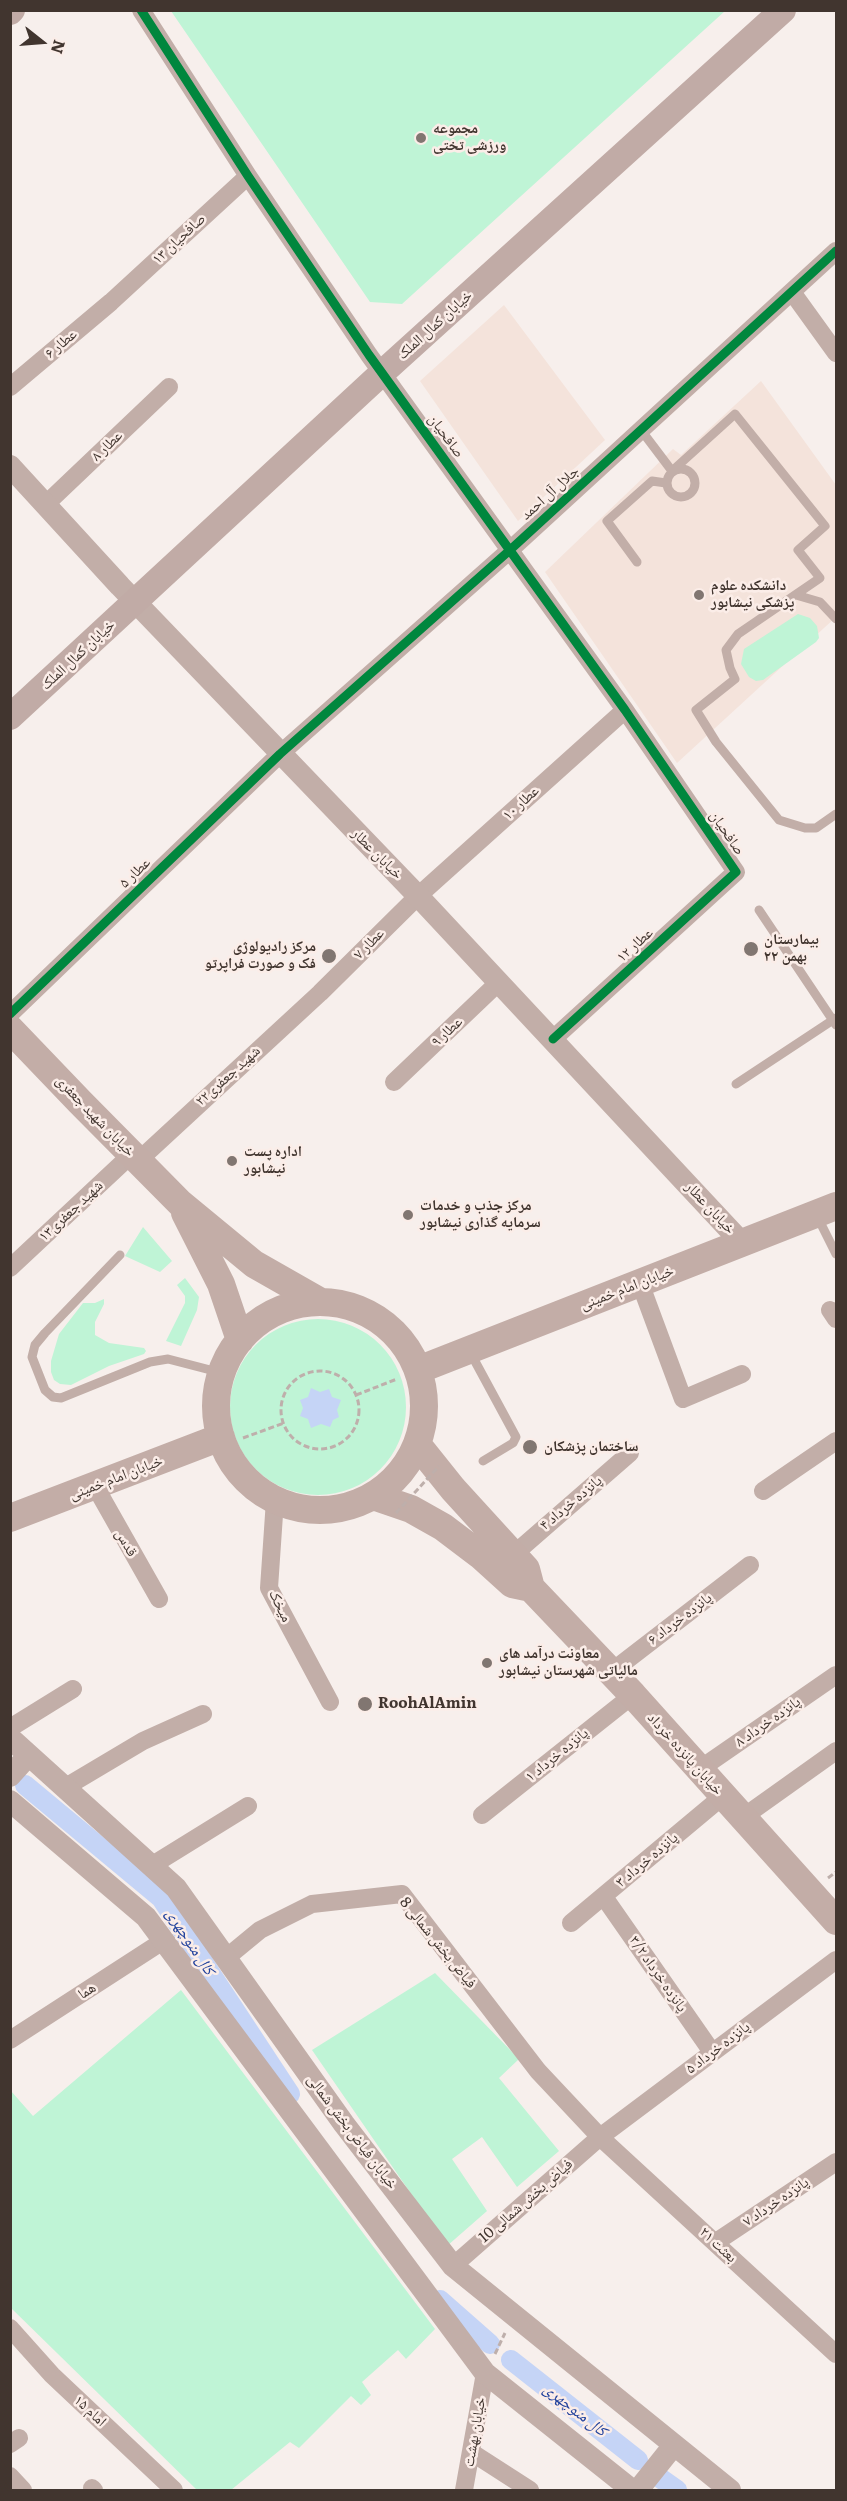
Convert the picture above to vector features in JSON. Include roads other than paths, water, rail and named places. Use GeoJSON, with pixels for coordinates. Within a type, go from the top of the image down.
{"type":"FeatureCollection","features":[{"type":"Feature","properties":{"kind":"main road","name":"خیابان کمال الملک"},"geometry":{"type":"LineString","coordinates":[[10,717],[382,373],[783,10]]}},
{"type":"Feature","properties":{"kind":"main road","name":"خیابان شهید جعفری"},"geometry":{"type":"LineString","coordinates":[[10,1029],[180,1203],[254,1264],[319,1302]]}},
{"type":"Feature","properties":{"kind":"main road","name":"خیابان شهید جعفری"},"geometry":{"type":"LineString","coordinates":[[180,1203],[221,1284],[240,1340]]}},
{"type":"Feature","properties":{"kind":"main road","name":"خیابان امام خمینی"},"geometry":{"type":"LineString","coordinates":[[418,1370],[826,1210]]}},
{"type":"Feature","properties":{"kind":"main road"},"geometry":{"type":"LineString","coordinates":[[319,1302],[345,1304],[369,1313],[389,1328],[401,1341],[418,1370],[424,1395],[424,1411],[417,1444],[386,1505],[305,1509],[275,1500],[252,1485],[233,1463],[223,1441],[216,1416],[217,1394],[222,1372],[231,1353],[240,1340],[265,1318],[291,1306],[319,1302]]}},
{"type":"Feature","properties":{"kind":"main road","name":"خیابان امام خمینی"},"geometry":{"type":"LineString","coordinates":[[10,1518],[223,1441]]}},
{"type":"Feature","properties":{"kind":"main road","name":"خیابان پانزده خرداد"},"geometry":{"type":"LineString","coordinates":[[417,1444],[453,1489],[526,1569],[531,1588],[633,1695],[837,1921]]}},
{"type":"Feature","properties":{"kind":"main road","name":"خیابان پانزده خرداد"},"geometry":{"type":"LineString","coordinates":[[386,1505],[411,1509],[443,1527],[480,1555],[512,1584],[531,1588]]}},
{"type":"Feature","properties":{"kind":"street","name":"صافحیان"},"geometry":{"type":"LineString","coordinates":[[141,10],[248,176],[382,373],[625,710],[736,872]]}},
{"type":"Feature","properties":{"kind":"street","name":"صافحیان ۱۳"},"geometry":{"type":"LineString","coordinates":[[111,302],[248,176]]}},
{"type":"Feature","properties":{"kind":"street","name":"جلال آل احمد"},"geometry":{"type":"LineString","coordinates":[[280,754],[510,550],[837,251]]}},
{"type":"Feature","properties":{"kind":"street"},"geometry":{"type":"LineString","coordinates":[[792,292],[837,353]]}},
{"type":"Feature","properties":{"kind":"street","name":"عطار ۶"},"geometry":{"type":"LineString","coordinates":[[10,387],[111,302]]}},
{"type":"Feature","properties":{"kind":"street","name":"عطار ۸"},"geometry":{"type":"LineString","coordinates":[[45,505],[169,387]]}},
{"type":"Feature","properties":{"kind":"street","name":"خیابان عطار"},"geometry":{"type":"LineString","coordinates":[[10,466],[280,754],[553,1039],[742,1243]]}},
{"type":"Feature","properties":{"kind":"street","name":"عطار ۱۰"},"geometry":{"type":"LineString","coordinates":[[418,896],[625,710]]}},
{"type":"Feature","properties":{"kind":"street","name":"عطار ۵"},"geometry":{"type":"LineString","coordinates":[[10,1014],[280,754]]}},
{"type":"Feature","properties":{"kind":"street","name":"عطار ۱۲"},"geometry":{"type":"LineString","coordinates":[[553,1039],[736,872]]}},
{"type":"Feature","properties":{"kind":"street","name":"عطار ۷"},"geometry":{"type":"LineString","coordinates":[[320,993],[418,896]]}},
{"type":"Feature","properties":{"kind":"street","name":"عطار ۹"},"geometry":{"type":"LineString","coordinates":[[394,1082],[499,982]]}},
{"type":"Feature","properties":{"kind":"street","name":"شهید جعفری۲۲"},"geometry":{"type":"LineString","coordinates":[[135,1157],[320,993]]}},
{"type":"Feature","properties":{"kind":"street","name":"شهید جعفری۱۳"},"geometry":{"type":"LineString","coordinates":[[10,1268],[135,1157]]}},
{"type":"Feature","properties":{"kind":"street"},"geometry":{"type":"LineString","coordinates":[[640,1283],[683,1399],[742,1374]]}},
{"type":"Feature","properties":{"kind":"street"},"geometry":{"type":"LineString","coordinates":[[763,1491],[837,1441]]}},
{"type":"Feature","properties":{"kind":"street","name":"پانزده خرداد ۴"},"geometry":{"type":"LineString","coordinates":[[513,1555],[630,1453]]}},
{"type":"Feature","properties":{"kind":"street","name":"قدس"},"geometry":{"type":"LineString","coordinates":[[95,1486],[159,1599]]}},
{"type":"Feature","properties":{"kind":"street","name":"میخک"},"geometry":{"type":"LineString","coordinates":[[275,1500],[269,1588],[330,1702]]}},
{"type":"Feature","properties":{"kind":"street","name":"پانزده خرداد ۶"},"geometry":{"type":"LineString","coordinates":[[610,1672],[750,1566]]}},
{"type":"Feature","properties":{"kind":"street","name":"پانزده خرداد ۸"},"geometry":{"type":"LineString","coordinates":[[700,1769],[837,1675]]}},
{"type":"Feature","properties":{"kind":"street"},"geometry":{"type":"LineString","coordinates":[[10,1728],[73,1689]]}},
{"type":"Feature","properties":{"kind":"street","name":"پانزده خرداد ۱"},"geometry":{"type":"LineString","coordinates":[[482,1815],[633,1695]]}},
{"type":"Feature","properties":{"kind":"street"},"geometry":{"type":"LineString","coordinates":[[64,1788],[143,1741],[203,1713]]}},
{"type":"Feature","properties":{"kind":"street","name":"خیابان فیاض بخش شمالی"},"geometry":{"type":"LineString","coordinates":[[10,1738],[176,1888],[344,2124],[453,2266],[730,2490]]}},
{"type":"Feature","properties":{"kind":"street"},"geometry":{"type":"LineString","coordinates":[[742,1818],[837,1751]]}},
{"type":"Feature","properties":{"kind":"street"},"geometry":{"type":"LineString","coordinates":[[10,1776],[28,1756]]}},
{"type":"Feature","properties":{"kind":"street","name":"پانزده خرداد ۳"},"geometry":{"type":"LineString","coordinates":[[571,1923],[723,1796]]}},
{"type":"Feature","properties":{"kind":"street"},"geometry":{"type":"LineString","coordinates":[[10,1801],[146,1917],[312,2144],[485,2373],[632,2490]]}},
{"type":"Feature","properties":{"kind":"street"},"geometry":{"type":"LineString","coordinates":[[151,1866],[248,1806]]}},
{"type":"Feature","properties":{"kind":"street","name":"فیاض بخش شمالی 8"},"geometry":{"type":"LineString","coordinates":[[226,1958],[260,1930],[312,1904],[402,1894],[538,2071],[600,2137]]}},
{"type":"Feature","properties":{"kind":"street","name":"پانزده خرداد ۳/۲"},"geometry":{"type":"LineString","coordinates":[[604,1897],[712,2052]]}},
{"type":"Feature","properties":{"kind":"street","name":"هما"},"geometry":{"type":"LineString","coordinates":[[10,2040],[163,1941]]}},
{"type":"Feature","properties":{"kind":"street","name":"پانزده خرداد ۵"},"geometry":{"type":"LineString","coordinates":[[600,2137],[837,1960]]}},
{"type":"Feature","properties":{"kind":"street"},"geometry":{"type":"LineString","coordinates":[[312,2144],[344,2124]]}},
{"type":"Feature","properties":{"kind":"street","name":"بعثت ۲۱"},"geometry":{"type":"LineString","coordinates":[[600,2137],[837,2354]]}},
{"type":"Feature","properties":{"kind":"street","name":"فیاض بخش شمالی 10"},"geometry":{"type":"LineString","coordinates":[[453,2266],[600,2137]]}},
{"type":"Feature","properties":{"kind":"street","name":"پانزده خرداد ۷"},"geometry":{"type":"LineString","coordinates":[[716,2242],[837,2162]]}},
{"type":"Feature","properties":{"kind":"street","name":"امام ۱۵"},"geometry":{"type":"LineString","coordinates":[[10,2328],[52,2375],[174,2490]]}},
{"type":"Feature","properties":{"kind":"street","name":"خیابان بهشت"},"geometry":{"type":"LineString","coordinates":[[464,2490],[485,2373]]}},
{"type":"Feature","properties":{"kind":"street"},"geometry":{"type":"LineString","coordinates":[[638,2490],[674,2445]]}},
{"type":"Feature","properties":{"kind":"street"},"geometry":{"type":"LineString","coordinates":[[471,2452],[530,2490]]}},
{"type":"Feature","properties":{"kind":"street"},"geometry":{"type":"LineString","coordinates":[[10,2476],[23,2490]]}},
{"type":"Feature","properties":{"kind":"lane"},"geometry":{"type":"LineString","coordinates":[[672,471],[682,468],[690,472],[695,480],[694,489],[687,496],[678,497],[669,492],[666,483],[672,471],[735,414],[825,526],[798,550],[820,578],[738,634],[726,650],[735,679],[696,710],[716,742],[779,820],[805,828],[816,828],[837,814]]}},
{"type":"Feature","properties":{"kind":"lane"},"geometry":{"type":"LineString","coordinates":[[641,430],[672,471]]}},
{"type":"Feature","properties":{"kind":"lane"},"geometry":{"type":"LineString","coordinates":[[637,562],[607,521],[652,481],[666,483]]}},
{"type":"Feature","properties":{"kind":"lane"},"geometry":{"type":"LineString","coordinates":[[796,595],[820,602],[837,620]]}},
{"type":"Feature","properties":{"kind":"lane"},"geometry":{"type":"LineString","coordinates":[[736,1084],[835,1021],[759,910]]}},
{"type":"Feature","properties":{"kind":"lane"},"geometry":{"type":"LineString","coordinates":[[826,1210],[837,1254]]}},
{"type":"Feature","properties":{"kind":"lane"},"geometry":{"type":"LineString","coordinates":[[120,1255],[35,1345],[32,1358],[45,1390],[53,1397],[61,1398],[150,1362],[168,1359],[222,1372]]}},
{"type":"Feature","properties":{"kind":"lane"},"geometry":{"type":"LineString","coordinates":[[469,1350],[515,1432],[516,1439],[483,1461]]}},
{"type":"Feature","properties":{"kind":"water"},"geometry":{"type":"Polygon","coordinates":[[[311,1388],[320,1392],[329,1389],[332,1397],[341,1400],[337,1410],[339,1417],[333,1420],[330,1427],[321,1424],[311,1428],[308,1419],[300,1416],[303,1408],[300,1400],[308,1397],[311,1388]]]}},
{"type":"Feature","properties":{"kind":"waterway","name":"کال منوچهری"},"geometry":{"type":"LineString","coordinates":[[25,1785],[161,1898],[290,2094]]}},
{"type":"Feature","properties":{"kind":"waterway","name":"کال منوچهری"},"geometry":{"type":"LineString","coordinates":[[440,2300],[490,2344]]}},
{"type":"Feature","properties":{"kind":"waterway","name":"کال منوچهری"},"geometry":{"type":"LineString","coordinates":[[511,2360],[638,2460]]}},
{"type":"Feature","properties":{"kind":"waterway","name":"کال منوچهری"},"geometry":{"type":"LineString","coordinates":[[660,2478],[677,2490]]}},
{"type":"Feature","properties":{"kind":"place","name":"مجموعه ورزشی تختی"},"geometry":{"type":"Point","coordinates":[421,138]}},
{"type":"Feature","properties":{"kind":"place","name":"دانشکده علوم پزشکی نیشابور"},"geometry":{"type":"Point","coordinates":[699,595]}},
{"type":"Feature","properties":{"kind":"place","name":"بیمارستان ۲۲ بهمن"},"geometry":{"type":"Point","coordinates":[751,949]}},
{"type":"Feature","properties":{"kind":"place","name":"مرکز رادیولوژی فک و صورت فراپرتو"},"geometry":{"type":"Point","coordinates":[329,956]}},
{"type":"Feature","properties":{"kind":"place","name":"اداره پست نیشابور"},"geometry":{"type":"Point","coordinates":[232,1161]}},
{"type":"Feature","properties":{"kind":"place","name":"مرکز جذب و خدمات سرمایه گذاری نیشابور"},"geometry":{"type":"Point","coordinates":[408,1215]}},
{"type":"Feature","properties":{"kind":"place","name":"ساختمان پزشکان"},"geometry":{"type":"Point","coordinates":[530,1447]}},
{"type":"Feature","properties":{"kind":"place","name":"معاونت درآمد های مالیاتی شهرستان نیشابور"},"geometry":{"type":"Point","coordinates":[487,1663]}},
{"type":"Feature","properties":{"kind":"place","name":"RoohAlAmin"},"geometry":{"type":"Point","coordinates":[365,1704]}}]}
